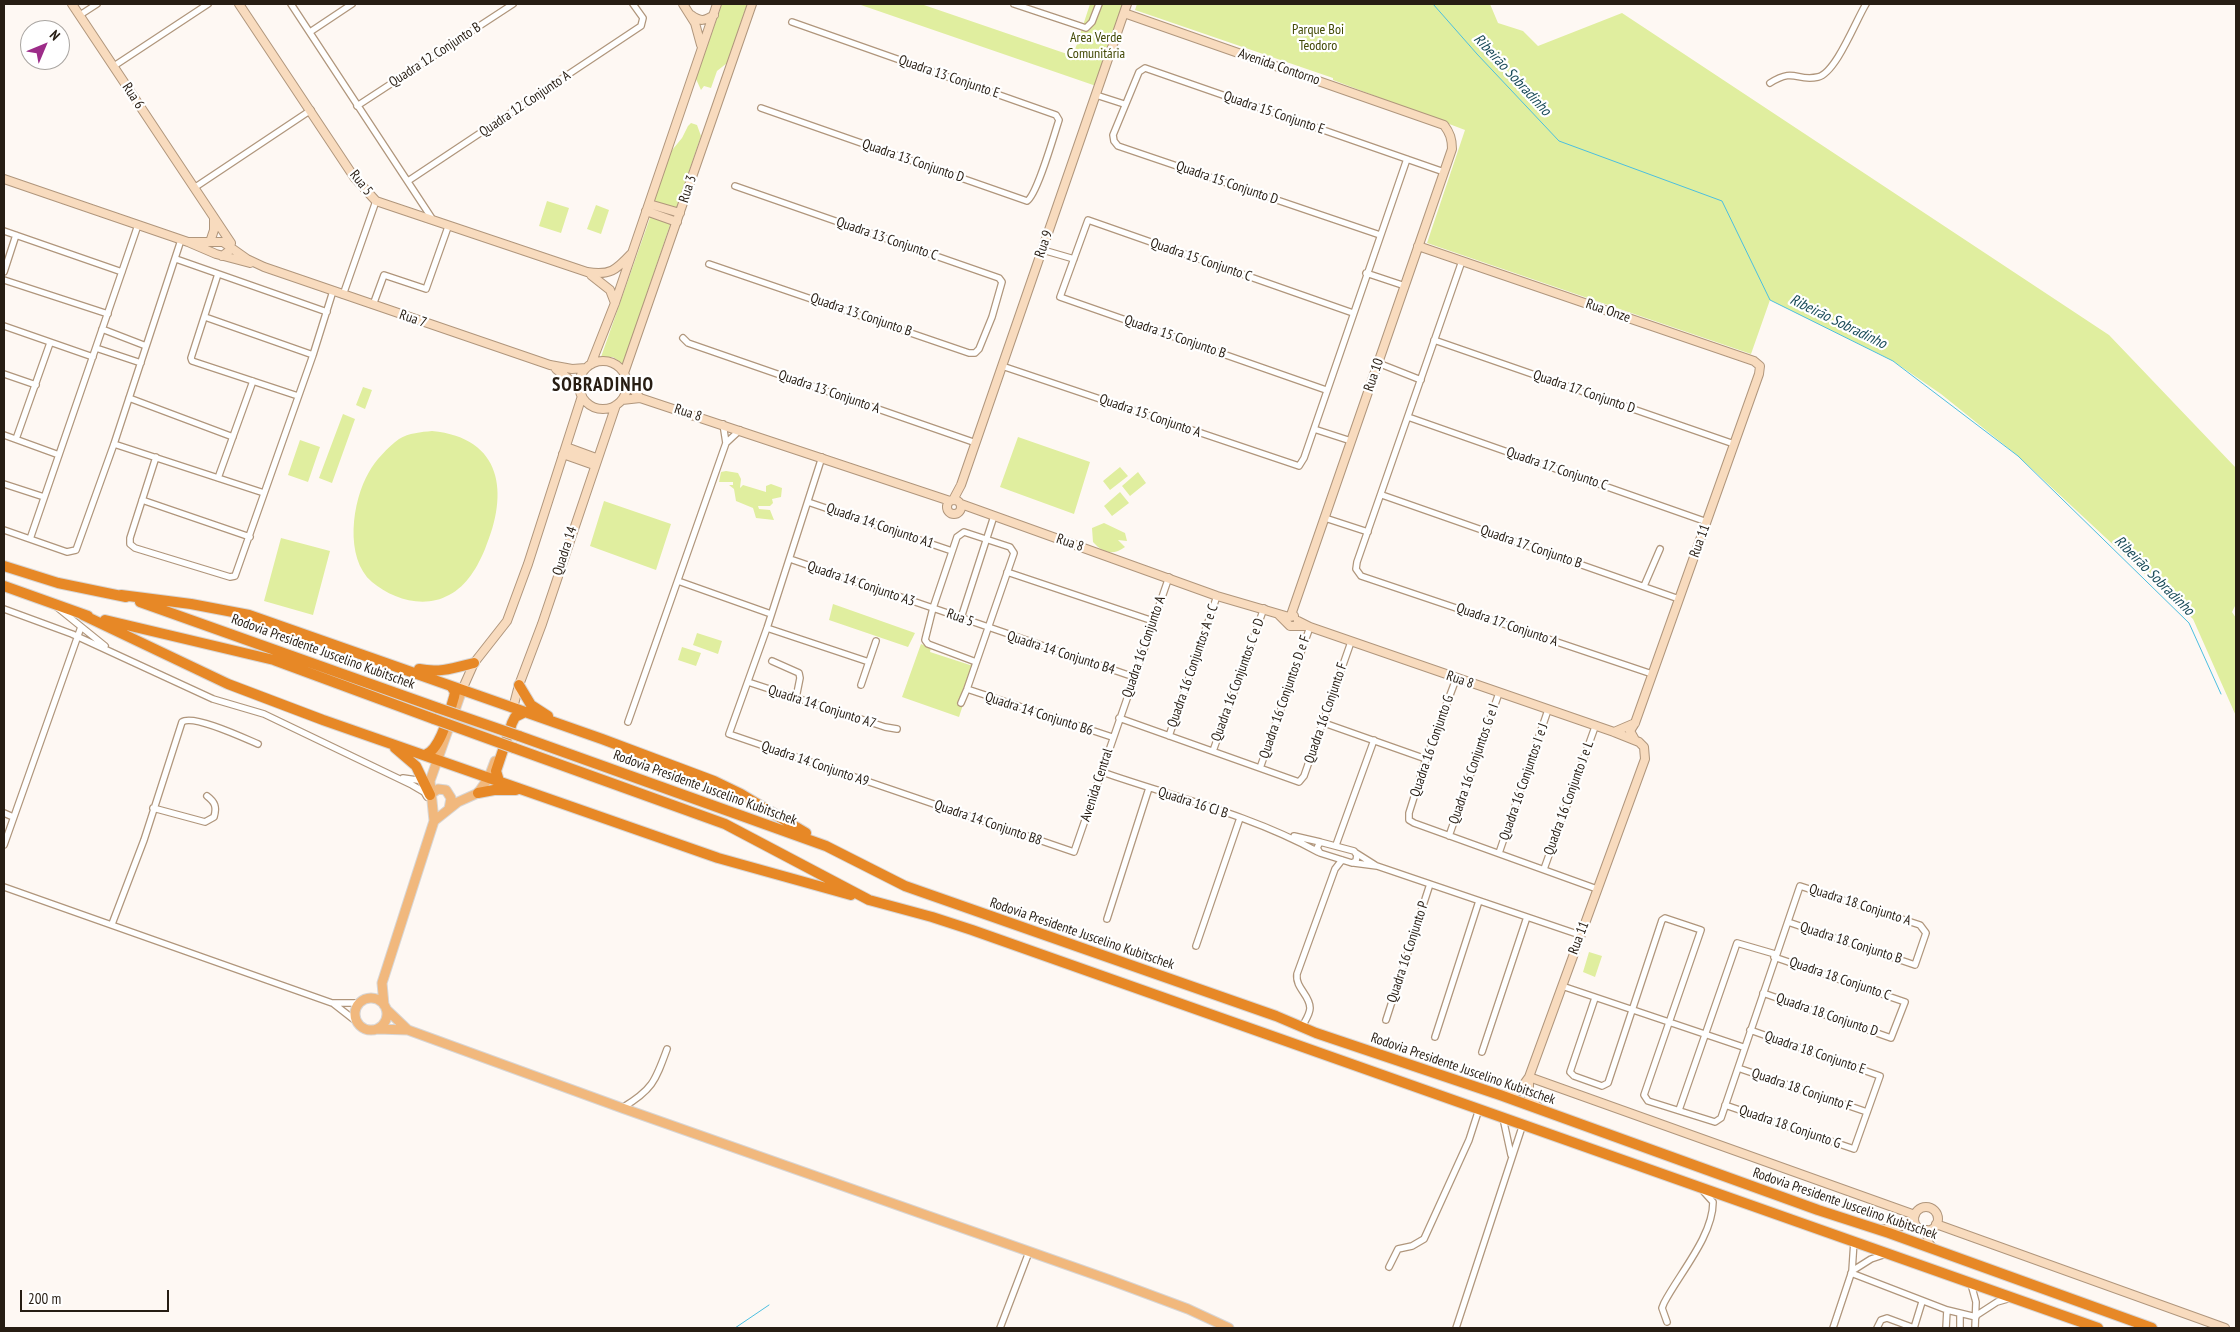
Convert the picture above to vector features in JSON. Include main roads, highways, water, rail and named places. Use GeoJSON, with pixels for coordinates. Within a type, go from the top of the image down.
{"type":"FeatureCollection","features":[{"type":"Feature","properties":{"kind":"highway","name":"Rodovia Presidente Juscelino Kubitschek"},"geometry":{"type":"LineString","coordinates":[[4,566],[58,583],[121,595],[519,736],[826,846],[905,886],[1276,1016],[1316,1033],[1500,1095],[1818,1210],[1880,1230],[2149,1328]]}},
{"type":"Feature","properties":{"kind":"highway","name":"Rodovia Presidente Juscelino Kubitschek"},"geometry":{"type":"LineString","coordinates":[[4,586],[83,615],[274,660],[434,720],[725,824],[869,900],[932,916],[1970,1282],[2095,1328]]}},
{"type":"Feature","properties":{"kind":"highway"},"geometry":{"type":"LineString","coordinates":[[121,595],[225,610],[279,625],[376,658],[714,781],[741,794],[826,846]]}},
{"type":"Feature","properties":{"kind":"highway"},"geometry":{"type":"LineString","coordinates":[[83,615],[228,684],[323,720],[424,755],[490,775],[528,791],[718,858],[869,900]]}},
{"type":"Feature","properties":{"kind":"highway"},"geometry":{"type":"LineString","coordinates":[[376,658],[432,672],[449,671],[474,664]]}},
{"type":"Feature","properties":{"kind":"highway"},"geometry":{"type":"LineString","coordinates":[[519,685],[531,705],[546,715],[602,739]]}},
{"type":"Feature","properties":{"kind":"highway"},"geometry":{"type":"LineString","coordinates":[[424,755],[433,750],[441,734],[454,697],[451,686]]}},
{"type":"Feature","properties":{"kind":"highway"},"geometry":{"type":"LineString","coordinates":[[490,775],[496,770],[514,719],[525,712]]}},
{"type":"Feature","properties":{"kind":"highway"},"geometry":{"type":"LineString","coordinates":[[379,739],[410,759],[428,781],[430,795]]}},
{"type":"Feature","properties":{"kind":"highway"},"geometry":{"type":"LineString","coordinates":[[478,793],[500,790],[528,791]]}},
{"type":"Feature","properties":{"kind":"highway"},"geometry":{"type":"LineString","coordinates":[[1268,1034],[1279,1030],[1280,1024],[1276,1016]]}},
{"type":"Feature","properties":{"kind":"highway"},"geometry":{"type":"LineString","coordinates":[[1300,1046],[1294,1037],[1295,1033],[1300,1030],[1316,1033]]}},
{"type":"Feature","properties":{"kind":"main road"},"geometry":{"type":"LineString","coordinates":[[428,781],[438,759],[462,690]]}},
{"type":"Feature","properties":{"kind":"main road"},"geometry":{"type":"LineString","coordinates":[[434,821],[449,809],[478,793],[490,775],[513,708]]}},
{"type":"Feature","properties":{"kind":"main road"},"geometry":{"type":"LineString","coordinates":[[377,1029],[386,1021],[382,983],[434,821],[430,795],[438,789],[446,790],[451,798],[449,809]]}},
{"type":"Feature","properties":{"kind":"main road"},"geometry":{"type":"LineString","coordinates":[[382,983],[356,1010],[357,1022],[366,1030],[408,1030],[1188,1309],[1229,1328]]}},
{"type":"Feature","properties":{"kind":"main road"},"geometry":{"type":"LineString","coordinates":[[364,1001],[377,1000],[408,1030]]}},
{"type":"Feature","properties":{"kind":"waterway","name":"Ribeirão Sobradinho"},"geometry":{"type":"LineString","coordinates":[[1433,4],[1559,141],[1722,201],[1770,300],[1893,361],[2018,456],[2189,623],[2221,694]]}},
{"type":"Feature","properties":{"kind":"waterway"},"geometry":{"type":"LineString","coordinates":[[735,1328],[769,1305]]}},
{"type":"Feature","properties":{"kind":"district","name":"SOBRADINHO"},"geometry":{"type":"Point","coordinates":[603,386]}},
{"type":"Feature","properties":{"kind":"park label","name":"Parque Boi Teodoro"},"geometry":{"type":"Point","coordinates":[1318,38]}},
{"type":"Feature","properties":{"kind":"park label","name":"Area Verde Comunitária"},"geometry":{"type":"Point","coordinates":[1096,46]}}]}
